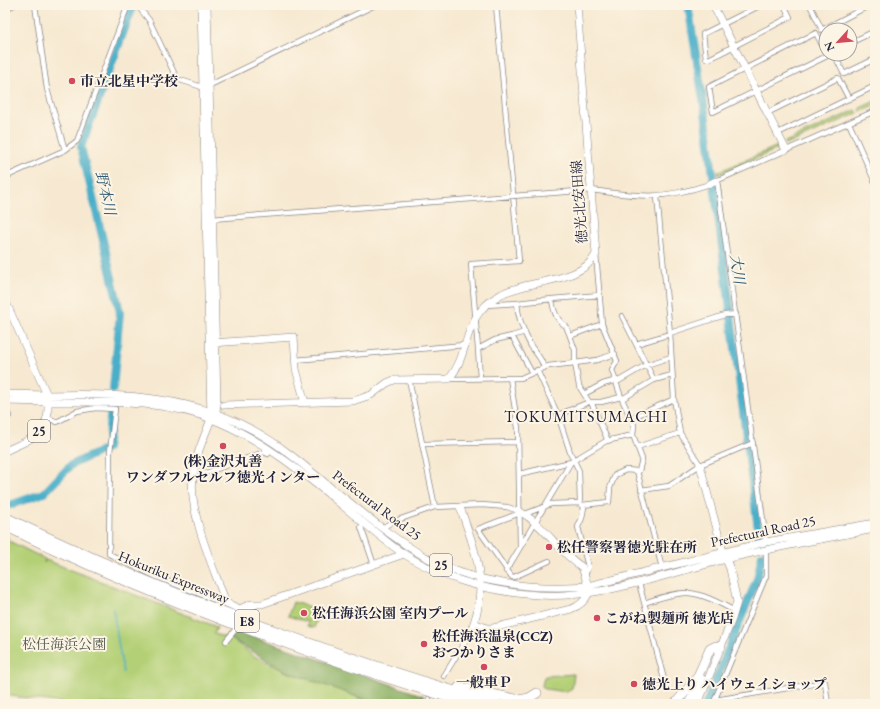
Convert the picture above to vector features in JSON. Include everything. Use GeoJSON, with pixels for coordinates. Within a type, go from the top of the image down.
{"type":"FeatureCollection","features":[{"type":"Feature","properties":{"kind":"highway","name":"Hokuriku Expressway"},"geometry":{"type":"LineString","coordinates":[[5,517],[86,555],[171,591],[367,667],[470,704]]}},
{"type":"Feature","properties":{"kind":"highway","name":"Hokuriku Expressway"},"geometry":{"type":"LineString","coordinates":[[5,526],[161,595],[252,631],[367,667],[497,704]]}},
{"type":"Feature","properties":{"kind":"highway"},"geometry":{"type":"LineString","coordinates":[[675,704],[685,695],[697,678],[709,651],[713,647],[721,647]]}},
{"type":"Feature","properties":{"kind":"highway"},"geometry":{"type":"LineString","coordinates":[[688,704],[695,694],[711,654],[721,647]]}},
{"type":"Feature","properties":{"kind":"highway"},"geometry":{"type":"LineString","coordinates":[[367,667],[520,700],[530,698],[537,693]]}},
{"type":"Feature","properties":{"kind":"highway"},"geometry":{"type":"LineString","coordinates":[[367,667],[458,704]]}},
{"type":"Feature","properties":{"kind":"main road"},"geometry":{"type":"LineString","coordinates":[[201,5],[209,219],[212,415],[198,452],[192,478],[192,496],[196,518],[226,603],[240,609],[255,604],[262,604],[404,554]]}},
{"type":"Feature","properties":{"kind":"main road"},"geometry":{"type":"LineString","coordinates":[[205,87],[207,5]]}},
{"type":"Feature","properties":{"kind":"main road","name":"徳光北安田線"},"geometry":{"type":"LineString","coordinates":[[449,379],[456,368],[475,318],[486,305],[506,292],[579,271],[592,261],[596,254],[577,5]]}},
{"type":"Feature","properties":{"kind":"main road"},"geometry":{"type":"LineString","coordinates":[[713,5],[786,150]]}},
{"type":"Feature","properties":{"kind":"main road"},"geometry":{"type":"LineString","coordinates":[[5,300],[8,315],[47,398]]}},
{"type":"Feature","properties":{"kind":"main road"},"geometry":{"type":"LineString","coordinates":[[212,343],[294,337],[295,360],[305,403]]}},
{"type":"Feature","properties":{"kind":"main road"},"geometry":{"type":"LineString","coordinates":[[224,405],[340,403],[361,400],[372,395],[387,383],[410,379],[449,379]]}},
{"type":"Feature","properties":{"kind":"main road"},"geometry":{"type":"LineString","coordinates":[[5,394],[47,398]]}},
{"type":"Feature","properties":{"kind":"main road"},"geometry":{"type":"LineString","coordinates":[[5,401],[47,398]]}},
{"type":"Feature","properties":{"kind":"main road","name":"Prefectural Road 25"},"geometry":{"type":"LineString","coordinates":[[47,398],[153,398],[248,427],[292,456],[382,528],[422,556],[481,582]]}},
{"type":"Feature","properties":{"kind":"main road","name":"25"},"geometry":{"type":"LineString","coordinates":[[5,451],[34,435],[44,427],[48,418],[47,398]]}},
{"type":"Feature","properties":{"kind":"main road","name":"Prefectural Road 25"},"geometry":{"type":"LineString","coordinates":[[212,415],[280,456],[404,554],[448,576],[481,582],[530,595],[565,595],[662,568],[724,555],[766,550],[875,529]]}},
{"type":"Feature","properties":{"kind":"main road"},"geometry":{"type":"LineString","coordinates":[[698,704],[735,611],[736,597],[700,465]]}},
{"type":"Feature","properties":{"kind":"main road"},"geometry":{"type":"LineString","coordinates":[[460,506],[469,532],[481,582],[474,623],[469,635]]}},
{"type":"Feature","properties":{"kind":"main road"},"geometry":{"type":"LineString","coordinates":[[474,623],[489,629],[578,607],[586,600],[589,589],[586,573],[582,567],[572,560],[536,522],[521,512]]}},
{"type":"Feature","properties":{"kind":"main road","name":"Prefectural Road 25"},"geometry":{"type":"LineString","coordinates":[[589,589],[639,582],[766,542],[875,523]]}},
{"type":"Feature","properties":{"kind":"street"},"geometry":{"type":"LineString","coordinates":[[5,9],[14,5]]}},
{"type":"Feature","properties":{"kind":"street"},"geometry":{"type":"LineString","coordinates":[[34,5],[47,89],[65,150]]}},
{"type":"Feature","properties":{"kind":"street"},"geometry":{"type":"LineString","coordinates":[[5,177],[65,150],[77,141],[128,5]]}},
{"type":"Feature","properties":{"kind":"street"},"geometry":{"type":"LineString","coordinates":[[137,5],[150,20],[177,79],[205,87],[375,5]]}},
{"type":"Feature","properties":{"kind":"street"},"geometry":{"type":"LineString","coordinates":[[480,378],[471,264],[519,262],[496,5]]}},
{"type":"Feature","properties":{"kind":"street"},"geometry":{"type":"LineString","coordinates":[[761,5],[703,34],[706,58],[709,59],[734,47],[790,17],[784,5]]}},
{"type":"Feature","properties":{"kind":"street"},"geometry":{"type":"LineString","coordinates":[[812,6],[822,30],[870,5]]}},
{"type":"Feature","properties":{"kind":"street"},"geometry":{"type":"LineString","coordinates":[[858,39],[875,31]]}},
{"type":"Feature","properties":{"kind":"street"},"geometry":{"type":"LineString","coordinates":[[818,37],[816,33],[709,87],[713,112],[818,60]]}},
{"type":"Feature","properties":{"kind":"street"},"geometry":{"type":"LineString","coordinates":[[838,62],[844,74],[875,59]]}},
{"type":"Feature","properties":{"kind":"street"},"geometry":{"type":"LineString","coordinates":[[768,113],[838,78],[849,99]]}},
{"type":"Feature","properties":{"kind":"street"},"geometry":{"type":"LineString","coordinates":[[778,133],[875,86]]}},
{"type":"Feature","properties":{"kind":"street"},"geometry":{"type":"LineString","coordinates":[[209,219],[591,190],[636,196],[657,196],[691,190],[714,182],[875,111]]}},
{"type":"Feature","properties":{"kind":"street"},"geometry":{"type":"LineString","coordinates":[[849,123],[875,182]]}},
{"type":"Feature","properties":{"kind":"street"},"geometry":{"type":"LineString","coordinates":[[714,182],[766,542]]}},
{"type":"Feature","properties":{"kind":"street"},"geometry":{"type":"LineString","coordinates":[[657,196],[670,333],[674,399],[680,433],[700,465]]}},
{"type":"Feature","properties":{"kind":"street"},"geometry":{"type":"LineString","coordinates":[[596,254],[602,324],[617,361],[612,370],[634,425],[633,435],[642,459],[639,471],[637,471],[662,568]]}},
{"type":"Feature","properties":{"kind":"street"},"geometry":{"type":"LineString","coordinates":[[486,305],[600,295]]}},
{"type":"Feature","properties":{"kind":"street"},"geometry":{"type":"LineString","coordinates":[[552,299],[553,307],[560,323],[566,326],[575,350],[575,363],[579,386],[590,402],[608,441]]}},
{"type":"Feature","properties":{"kind":"street"},"geometry":{"type":"LineString","coordinates":[[517,303],[518,315],[525,332],[531,345],[539,355],[544,368]]}},
{"type":"Feature","properties":{"kind":"street"},"geometry":{"type":"LineString","coordinates":[[636,344],[732,314]]}},
{"type":"Feature","properties":{"kind":"street"},"geometry":{"type":"LineString","coordinates":[[622,316],[654,380]]}},
{"type":"Feature","properties":{"kind":"street"},"geometry":{"type":"LineString","coordinates":[[570,336],[602,324]]}},
{"type":"Feature","properties":{"kind":"street"},"geometry":{"type":"LineString","coordinates":[[478,349],[495,340],[525,332]]}},
{"type":"Feature","properties":{"kind":"street"},"geometry":{"type":"LineString","coordinates":[[512,336],[532,373]]}},
{"type":"Feature","properties":{"kind":"street"},"geometry":{"type":"LineString","coordinates":[[295,360],[464,345]]}},
{"type":"Feature","properties":{"kind":"street"},"geometry":{"type":"LineString","coordinates":[[449,379],[521,378],[537,370],[554,365],[597,360],[615,354]]}},
{"type":"Feature","properties":{"kind":"street"},"geometry":{"type":"LineString","coordinates":[[584,394],[602,384],[617,381],[646,365],[671,357]]}},
{"type":"Feature","properties":{"kind":"street"},"geometry":{"type":"LineString","coordinates":[[537,370],[558,415],[572,461],[579,471],[581,504],[584,507],[578,528],[588,567],[586,573]]}},
{"type":"Feature","properties":{"kind":"street"},"geometry":{"type":"LineString","coordinates":[[558,415],[590,402],[601,402],[622,398],[654,380],[672,375]]}},
{"type":"Feature","properties":{"kind":"street"},"geometry":{"type":"LineString","coordinates":[[510,378],[516,408],[521,512],[520,548]]}},
{"type":"Feature","properties":{"kind":"street"},"geometry":{"type":"LineString","coordinates":[[410,379],[435,507]]}},
{"type":"Feature","properties":{"kind":"street"},"geometry":{"type":"LineString","coordinates":[[631,418],[674,399]]}},
{"type":"Feature","properties":{"kind":"street"},"geometry":{"type":"LineString","coordinates":[[5,406],[9,416],[5,418]]}},
{"type":"Feature","properties":{"kind":"street"},"geometry":{"type":"LineString","coordinates":[[48,418],[57,422],[77,410],[96,408],[115,409],[110,452],[109,554],[157,577],[226,603]]}},
{"type":"Feature","properties":{"kind":"street"},"geometry":{"type":"LineString","coordinates":[[637,447],[680,433]]}},
{"type":"Feature","properties":{"kind":"street"},"geometry":{"type":"LineString","coordinates":[[519,474],[572,461],[608,441],[633,435]]}},
{"type":"Feature","properties":{"kind":"street"},"geometry":{"type":"LineString","coordinates":[[422,444],[518,442]]}},
{"type":"Feature","properties":{"kind":"street"},"geometry":{"type":"LineString","coordinates":[[641,490],[669,486],[700,465],[752,443]]}},
{"type":"Feature","properties":{"kind":"street"},"geometry":{"type":"LineString","coordinates":[[192,478],[264,452],[268,454]]}},
{"type":"Feature","properties":{"kind":"street"},"geometry":{"type":"LineString","coordinates":[[506,571],[572,461]]}},
{"type":"Feature","properties":{"kind":"street"},"geometry":{"type":"LineString","coordinates":[[469,532],[521,512],[546,505],[609,502],[610,488],[615,475],[626,470],[637,471]]}},
{"type":"Feature","properties":{"kind":"street"},"geometry":{"type":"LineString","coordinates":[[382,528],[392,522],[435,507],[507,507],[521,512]]}},
{"type":"Feature","properties":{"kind":"street"},"geometry":{"type":"LineString","coordinates":[[361,527],[374,565]]}},
{"type":"Feature","properties":{"kind":"street"},"geometry":{"type":"LineString","coordinates":[[478,529],[506,571],[514,577],[549,561]]}},
{"type":"Feature","properties":{"kind":"street"},"geometry":{"type":"LineString","coordinates":[[714,702],[766,576],[766,550]]}},
{"type":"Feature","properties":{"kind":"street"},"geometry":{"type":"LineString","coordinates":[[639,582],[666,687]]}},
{"type":"Feature","properties":{"kind":"street"},"geometry":{"type":"LineString","coordinates":[[644,602],[679,593],[688,593],[706,598],[735,611]]}},
{"type":"Feature","properties":{"kind":"street"},"geometry":{"type":"LineString","coordinates":[[242,613],[256,606],[255,604]]}},
{"type":"Feature","properties":{"kind":"street"},"geometry":{"type":"LineString","coordinates":[[226,640],[234,630]]}},
{"type":"Feature","properties":{"kind":"street"},"geometry":{"type":"LineString","coordinates":[[444,676],[469,635]]}},
{"type":"Feature","properties":{"kind":"street"},"geometry":{"type":"LineString","coordinates":[[714,702],[825,682],[831,704]]}},
{"type":"Feature","properties":{"kind":"green space"},"geometry":{"type":"Polygon","coordinates":[[[875,101],[875,106],[861,112],[860,108],[875,101]]]}},
{"type":"Feature","properties":{"kind":"green space"},"geometry":{"type":"Polygon","coordinates":[[[856,110],[858,113],[786,145],[785,142],[856,110]]]}},
{"type":"Feature","properties":{"kind":"green space"},"geometry":{"type":"Polygon","coordinates":[[[780,145],[780,148],[718,175],[718,172],[780,145]]]}},
{"type":"Feature","properties":{"kind":"green space","name":"松任海浜公園"},"geometry":{"type":"Polygon","coordinates":[[[5,539],[45,559],[44,563],[46,560],[217,627],[214,634],[232,639],[254,656],[287,672],[341,690],[372,704],[69,704],[5,695],[5,539]]]}},
{"type":"Feature","properties":{"kind":"green space","name":"松任海浜公園 室内プール"},"geometry":{"type":"Polygon","coordinates":[[[293,602],[320,610],[314,628],[307,626],[308,622],[288,616],[293,602]]]}},
{"type":"Feature","properties":{"kind":"green space"},"geometry":{"type":"Polygon","coordinates":[[[237,631],[424,696],[420,704],[378,704],[285,671],[230,638],[237,631]]]}},
{"type":"Feature","properties":{"kind":"green space"},"geometry":{"type":"Polygon","coordinates":[[[574,674],[572,688],[567,692],[545,689],[542,686],[544,677],[546,676],[574,674]]]}},
{"type":"Feature","properties":{"kind":"waterway","name":"大川"},"geometry":{"type":"LineString","coordinates":[[688,5],[705,112],[759,537]]}},
{"type":"Feature","properties":{"kind":"waterway","name":"野本川"},"geometry":{"type":"LineString","coordinates":[[113,389],[120,312],[81,147],[132,9]]}},
{"type":"Feature","properties":{"kind":"waterway","name":"野本川"},"geometry":{"type":"LineString","coordinates":[[10,505],[44,493],[71,465],[107,448],[111,410]]}},
{"type":"Feature","properties":{"kind":"waterway","name":"大川"},"geometry":{"type":"LineString","coordinates":[[706,704],[757,579],[762,555]]}},
{"type":"Feature","properties":{"kind":"waterway"},"geometry":{"type":"LineString","coordinates":[[113,609],[123,672]]}},
{"type":"Feature","properties":{"kind":"place","name":"市立北星中学校"},"geometry":{"type":"Point","coordinates":[72,81]}},
{"type":"Feature","properties":{"kind":"place","name":"(株)金沢丸善 ワンダフルセルフ徳光インター"},"geometry":{"type":"Point","coordinates":[223,446]}},
{"type":"Feature","properties":{"kind":"place","name":"松任警察署徳光駐在所"},"geometry":{"type":"Point","coordinates":[549,547]}},
{"type":"Feature","properties":{"kind":"place","name":"松任海浜公園 室内プール"},"geometry":{"type":"Point","coordinates":[304,613]}},
{"type":"Feature","properties":{"kind":"place","name":"こがね製麺所 徳光店"},"geometry":{"type":"Point","coordinates":[597,618]}},
{"type":"Feature","properties":{"kind":"place","name":"松任海浜温泉(CCZ) おつかりさま"},"geometry":{"type":"Point","coordinates":[424,644]}},
{"type":"Feature","properties":{"kind":"place","name":"一般車Ｐ"},"geometry":{"type":"Point","coordinates":[484,667]}},
{"type":"Feature","properties":{"kind":"place","name":"徳光上り ハイウェイショップ"},"geometry":{"type":"Point","coordinates":[634,684]}},
{"type":"Feature","properties":{"kind":"district","name":"TOKUMITSUMACHI"},"geometry":{"type":"Point","coordinates":[586,416]}}]}
